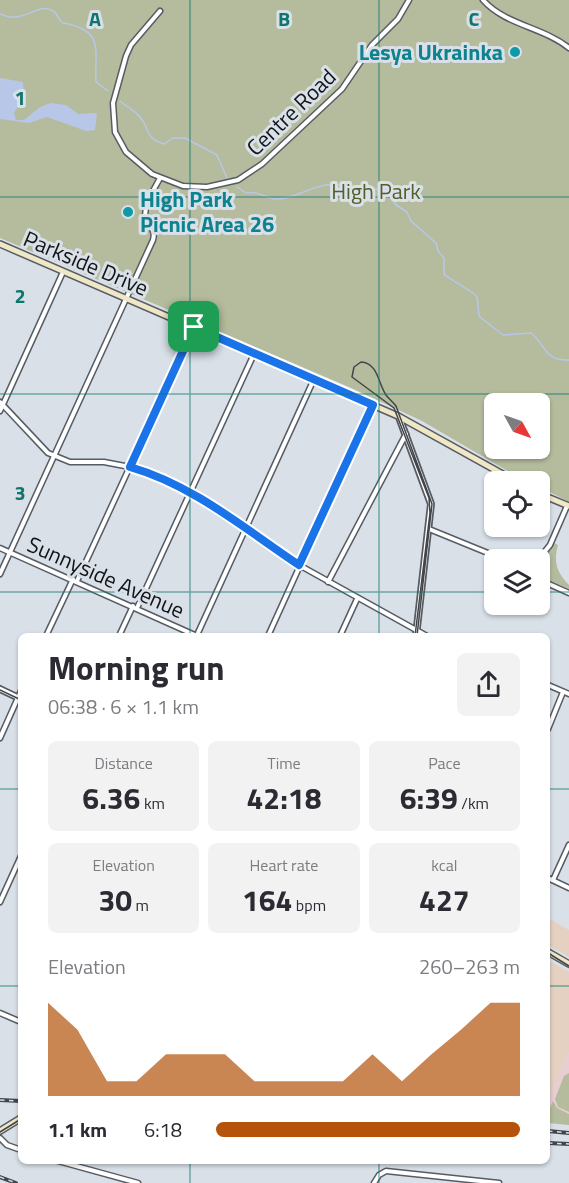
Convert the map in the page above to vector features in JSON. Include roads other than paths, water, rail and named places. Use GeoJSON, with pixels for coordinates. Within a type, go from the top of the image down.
{"type":"FeatureCollection","features":[{"type":"Feature","properties":{"kind":"main road","name":"Parkside Drive"},"geometry":{"type":"LineString","coordinates":[[1,246],[373,405],[496,471]]}},
{"type":"Feature","properties":{"kind":"main road"},"geometry":{"type":"LineString","coordinates":[[550,498],[568,506]]}},
{"type":"Feature","properties":{"kind":"main road"},"geometry":{"type":"LineString","coordinates":[[550,953],[569,964]]}},
{"type":"Feature","properties":{"kind":"main road"},"geometry":{"type":"LineString","coordinates":[[0,1131],[18,1121]]}},
{"type":"Feature","properties":{"kind":"street","name":"Centre Road"},"geometry":{"type":"LineString","coordinates":[[160,178],[193,187],[216,187],[238,180],[256,169],[342,88],[372,45],[398,19],[409,0]]}},
{"type":"Feature","properties":{"kind":"street"},"geometry":{"type":"LineString","coordinates":[[483,0],[496,12],[557,39],[569,48]]}},
{"type":"Feature","properties":{"kind":"street"},"geometry":{"type":"LineString","coordinates":[[0,574],[154,238],[145,212],[160,178],[126,152],[118,140],[112,112],[129,50],[160,11]]}},
{"type":"Feature","properties":{"kind":"street"},"geometry":{"type":"LineString","coordinates":[[0,411],[64,271]]}},
{"type":"Feature","properties":{"kind":"street"},"geometry":{"type":"LineString","coordinates":[[48,633],[130,467],[194,327]]}},
{"type":"Feature","properties":{"kind":"street"},"geometry":{"type":"LineString","coordinates":[[121,633],[254,354]]}},
{"type":"Feature","properties":{"kind":"street"},"geometry":{"type":"LineString","coordinates":[[198,633],[314,380]]}},
{"type":"Feature","properties":{"kind":"street"},"geometry":{"type":"LineString","coordinates":[[2,403],[44,450],[70,462],[100,462],[130,467],[162,477],[190,492],[299,565],[414,633]]}},
{"type":"Feature","properties":{"kind":"street"},"geometry":{"type":"LineString","coordinates":[[269,633],[373,405]]}},
{"type":"Feature","properties":{"kind":"street"},"geometry":{"type":"LineString","coordinates":[[399,417],[430,500],[429,529],[416,633]]}},
{"type":"Feature","properties":{"kind":"street"},"geometry":{"type":"LineString","coordinates":[[328,582],[406,434]]}},
{"type":"Feature","properties":{"kind":"street"},"geometry":{"type":"LineString","coordinates":[[547,549],[568,506]]}},
{"type":"Feature","properties":{"kind":"street"},"geometry":{"type":"LineString","coordinates":[[429,529],[484,551]]}},
{"type":"Feature","properties":{"kind":"street","name":"Sunnyside Avenue"},"geometry":{"type":"LineString","coordinates":[[0,548],[135,607],[186,633]]}},
{"type":"Feature","properties":{"kind":"street"},"geometry":{"type":"LineString","coordinates":[[550,584],[569,593]]}},
{"type":"Feature","properties":{"kind":"street"},"geometry":{"type":"LineString","coordinates":[[341,633],[357,599]]}},
{"type":"Feature","properties":{"kind":"street"},"geometry":{"type":"LineString","coordinates":[[550,687],[569,694]]}},
{"type":"Feature","properties":{"kind":"street"},"geometry":{"type":"LineString","coordinates":[[0,689],[18,697]]}},
{"type":"Feature","properties":{"kind":"street"},"geometry":{"type":"LineString","coordinates":[[550,724],[563,692]]}},
{"type":"Feature","properties":{"kind":"street"},"geometry":{"type":"LineString","coordinates":[[0,738],[18,702]]}},
{"type":"Feature","properties":{"kind":"street"},"geometry":{"type":"LineString","coordinates":[[553,880],[569,845]]}},
{"type":"Feature","properties":{"kind":"street"},"geometry":{"type":"LineString","coordinates":[[0,902],[18,863]]}},
{"type":"Feature","properties":{"kind":"street"},"geometry":{"type":"LineString","coordinates":[[550,879],[569,888]]}},
{"type":"Feature","properties":{"kind":"street"},"geometry":{"type":"LineString","coordinates":[[0,1013],[18,1021]]}},
{"type":"Feature","properties":{"kind":"street"},"geometry":{"type":"LineString","coordinates":[[0,1138],[7,1145],[18,1149]]}},
{"type":"Feature","properties":{"kind":"street"},"geometry":{"type":"LineString","coordinates":[[69,1164],[138,1183]]}},
{"type":"Feature","properties":{"kind":"street"},"geometry":{"type":"LineString","coordinates":[[374,1183],[379,1175],[386,1172],[499,1183]]}},
{"type":"Feature","properties":{"kind":"water"},"geometry":{"type":"Polygon","coordinates":[[[0,78],[23,82],[24,97],[14,113],[16,120],[24,120],[40,107],[51,103],[66,105],[78,114],[97,113],[95,130],[86,131],[47,117],[29,123],[0,119],[0,78]]]}},
{"type":"Feature","properties":{"kind":"waterway"},"geometry":{"type":"LineString","coordinates":[[0,14],[16,17],[40,9],[51,10],[63,23],[86,31],[95,44],[96,82],[108,91]]}},
{"type":"Feature","properties":{"kind":"waterway"},"geometry":{"type":"LineString","coordinates":[[120,101],[140,117],[153,139],[158,142],[164,144],[173,138],[185,138],[217,155],[227,178]]}},
{"type":"Feature","properties":{"kind":"waterway"},"geometry":{"type":"LineString","coordinates":[[237,187],[246,193],[277,199],[326,185],[385,188],[396,205],[407,212],[411,221],[436,243],[438,251],[444,258],[444,274],[477,297],[480,317],[503,335],[531,333],[550,355],[561,360],[569,360]]}},
{"type":"Feature","properties":{"kind":"tram line"},"geometry":{"type":"LineString","coordinates":[[415,633],[430,513],[429,498],[394,408],[352,377],[354,367],[361,362],[371,366],[386,395],[396,406],[432,504],[417,633]]}},
{"type":"Feature","properties":{"kind":"tram line"},"geometry":{"type":"LineString","coordinates":[[0,690],[18,699]]}},
{"type":"Feature","properties":{"kind":"tram line"},"geometry":{"type":"LineString","coordinates":[[550,954],[569,966]]}},
{"type":"Feature","properties":{"kind":"tram line"},"geometry":{"type":"LineString","coordinates":[[0,1132],[18,1121]]}},
{"type":"Feature","properties":{"kind":"railway"},"geometry":{"type":"LineString","coordinates":[[0,1100],[18,1101]]}},
{"type":"Feature","properties":{"kind":"railway"},"geometry":{"type":"LineString","coordinates":[[550,1131],[569,1133]]}},
{"type":"Feature","properties":{"kind":"railway"},"geometry":{"type":"LineString","coordinates":[[550,1143],[569,1144]]}},
{"type":"Feature","properties":{"kind":"railway"},"geometry":{"type":"LineString","coordinates":[[0,1177],[16,1183]]}},
{"type":"Feature","properties":{"kind":"place","name":"Lesya Ukrainka"},"geometry":{"type":"Point","coordinates":[515,52]}},
{"type":"Feature","properties":{"kind":"place","name":"High Park Picnic Area 26"},"geometry":{"type":"Point","coordinates":[128,212]}},
{"type":"Feature","properties":{"kind":"park label","name":"High Park"},"geometry":{"type":"Point","coordinates":[376,191]}}]}
